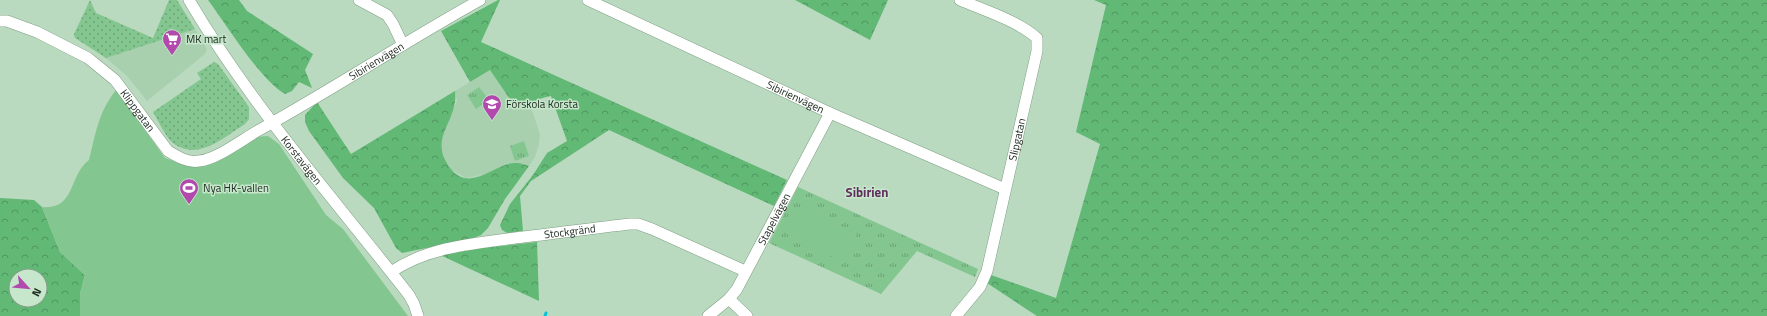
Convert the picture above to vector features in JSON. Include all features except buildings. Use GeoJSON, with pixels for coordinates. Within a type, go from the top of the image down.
{"type":"FeatureCollection","features":[{"type":"Feature","properties":{"kind":"street","name":"Korstavägen"},"geometry":{"type":"LineString","coordinates":[[189,0],[220,50],[274,123],[391,272],[414,304],[418,316]]}},
{"type":"Feature","properties":{"kind":"street"},"geometry":{"type":"LineString","coordinates":[[359,0],[388,15],[394,24],[403,46]]}},
{"type":"Feature","properties":{"kind":"street","name":"Sibirienvägen"},"geometry":{"type":"LineString","coordinates":[[274,123],[480,0]]}},
{"type":"Feature","properties":{"kind":"street","name":"Sibirienvägen"},"geometry":{"type":"LineString","coordinates":[[588,0],[830,113],[1005,189]]}},
{"type":"Feature","properties":{"kind":"street","name":"Slipgatan"},"geometry":{"type":"LineString","coordinates":[[956,316],[980,287],[987,271],[1037,51],[1037,38],[1031,34],[1004,19],[960,0]]}},
{"type":"Feature","properties":{"kind":"street","name":"Klippgatan"},"geometry":{"type":"LineString","coordinates":[[0,21],[7,21],[38,32],[88,58],[115,80],[139,110],[157,138],[168,151],[179,158],[190,161],[200,161],[221,152],[274,123]]}},
{"type":"Feature","properties":{"kind":"street","name":"Stapelvägen"},"geometry":{"type":"LineString","coordinates":[[708,316],[729,299],[737,289],[745,271],[830,113]]}},
{"type":"Feature","properties":{"kind":"street","name":"Stockgränd"},"geometry":{"type":"LineString","coordinates":[[391,272],[408,261],[437,251],[490,242],[630,224],[638,224],[652,229],[745,271]]}},
{"type":"Feature","properties":{"kind":"street"},"geometry":{"type":"LineString","coordinates":[[729,299],[747,316]]}},
{"type":"Feature","properties":{"kind":"shaded area"},"geometry":{"type":"Polygon","coordinates":[[[195,29],[207,49],[205,54],[147,101],[127,76],[106,58],[195,29]]]}},
{"type":"Feature","properties":{"kind":"shaded area","name":"Förskola Korsta"},"geometry":{"type":"Polygon","coordinates":[[[490,70],[516,108],[530,104],[540,134],[539,144],[535,157],[529,166],[517,163],[509,164],[487,174],[466,178],[452,170],[445,160],[441,149],[441,136],[457,101],[455,91],[490,70]]]}},
{"type":"Feature","properties":{"kind":"green space"},"geometry":{"type":"Polygon","coordinates":[[[90,0],[96,13],[153,38],[169,0],[177,0],[195,29],[106,58],[75,38],[74,34],[90,0]]]}},
{"type":"Feature","properties":{"kind":"green space"},"geometry":{"type":"Polygon","coordinates":[[[208,0],[239,0],[247,11],[313,54],[305,70],[312,88],[299,82],[292,91],[285,94],[276,87],[255,65],[208,0]]]}},
{"type":"Feature","properties":{"kind":"green space"},"geometry":{"type":"Polygon","coordinates":[[[500,0],[481,42],[787,180],[774,206],[609,130],[531,181],[520,196],[523,231],[507,233],[502,230],[500,225],[510,204],[533,175],[547,153],[567,141],[551,96],[516,108],[490,70],[470,82],[441,31],[500,0]]]}},
{"type":"Feature","properties":{"kind":"green space"},"geometry":{"type":"Polygon","coordinates":[[[795,0],[888,0],[870,40],[795,0]]]}},
{"type":"Feature","properties":{"kind":"green space"},"geometry":{"type":"Polygon","coordinates":[[[1094,0],[1767,0],[1767,316],[1037,316],[987,283],[991,275],[1056,298],[1100,144],[1076,132],[1106,5],[1094,0]]]}},
{"type":"Feature","properties":{"kind":"green space"},"geometry":{"type":"Polygon","coordinates":[[[214,62],[218,64],[249,107],[249,119],[245,124],[210,146],[192,150],[182,148],[170,141],[153,112],[201,79],[197,73],[214,62]]]}},
{"type":"Feature","properties":{"kind":"green space"},"geometry":{"type":"Polygon","coordinates":[[[479,87],[489,100],[476,109],[467,95],[479,87]]]}},
{"type":"Feature","properties":{"kind":"green space","name":"Nya HK-vallen"},"geometry":{"type":"Polygon","coordinates":[[[116,90],[165,158],[182,164],[197,167],[255,137],[268,136],[279,144],[326,215],[343,229],[408,316],[80,316],[80,294],[85,275],[60,252],[42,207],[53,206],[61,203],[66,198],[82,167],[89,160],[101,115],[116,90]]]}},
{"type":"Feature","properties":{"kind":"green space"},"geometry":{"type":"Polygon","coordinates":[[[455,91],[453,112],[442,139],[444,158],[451,169],[459,176],[475,178],[509,164],[518,163],[529,166],[505,199],[488,228],[481,235],[471,239],[402,253],[396,248],[374,208],[343,178],[309,131],[305,122],[305,115],[317,102],[351,154],[455,91]]]}},
{"type":"Feature","properties":{"kind":"green space"},"geometry":{"type":"Polygon","coordinates":[[[524,141],[529,156],[515,161],[510,146],[524,141]]]}},
{"type":"Feature","properties":{"kind":"green space"},"geometry":{"type":"Polygon","coordinates":[[[798,187],[978,269],[975,277],[917,251],[881,294],[769,243],[798,187]]]}},
{"type":"Feature","properties":{"kind":"green space"},"geometry":{"type":"Polygon","coordinates":[[[0,198],[34,200],[42,207],[60,252],[85,275],[80,294],[80,316],[0,316],[0,198]]]}},
{"type":"Feature","properties":{"kind":"green space"},"geometry":{"type":"Polygon","coordinates":[[[800,207],[857,234],[843,262],[787,234],[800,207]]]}},
{"type":"Feature","properties":{"kind":"green space"},"geometry":{"type":"Polygon","coordinates":[[[537,242],[539,301],[440,255],[482,248],[537,242]]]}},
{"type":"Feature","properties":{"kind":"place","name":"MK mart"},"geometry":{"type":"Point","coordinates":[172,56]}},
{"type":"Feature","properties":{"kind":"place","name":"Förskola Korsta"},"geometry":{"type":"Point","coordinates":[492,121]}},
{"type":"Feature","properties":{"kind":"place","name":"Nya HK-vallen"},"geometry":{"type":"Point","coordinates":[189,205]}},
{"type":"Feature","properties":{"kind":"district","name":"Sibirien"},"geometry":{"type":"Point","coordinates":[867,192]}}]}
